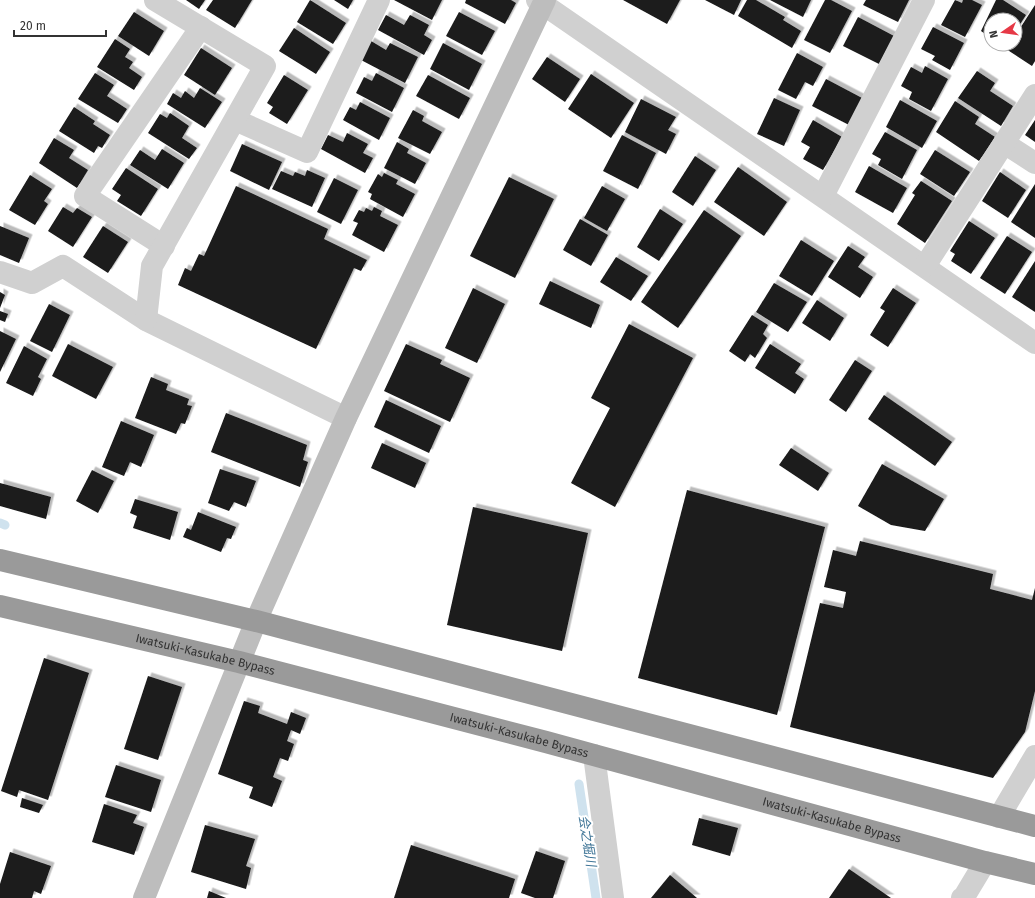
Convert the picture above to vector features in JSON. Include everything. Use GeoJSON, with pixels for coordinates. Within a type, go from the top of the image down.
{"type":"FeatureCollection","features":[{"type":"Feature","properties":{"kind":"highway"},"geometry":{"type":"LineString","coordinates":[[0,560],[256,621],[1035,826]]}},
{"type":"Feature","properties":{"kind":"highway","name":"Iwatsuki-Kasukabe Bypass"},"geometry":{"type":"LineString","coordinates":[[0,606],[239,662],[594,755],[985,862],[1035,874]]}},
{"type":"Feature","properties":{"kind":"street"},"geometry":{"type":"LineString","coordinates":[[146,320],[152,266],[266,66],[155,0]]}},
{"type":"Feature","properties":{"kind":"street"},"geometry":{"type":"LineString","coordinates":[[235,120],[307,152],[379,0]]}},
{"type":"Feature","properties":{"kind":"street"},"geometry":{"type":"LineString","coordinates":[[823,196],[924,0]]}},
{"type":"Feature","properties":{"kind":"street"},"geometry":{"type":"LineString","coordinates":[[144,898],[256,621],[346,418],[542,1],[1035,342]]}},
{"type":"Feature","properties":{"kind":"street"},"geometry":{"type":"LineString","coordinates":[[164,246],[85,196],[201,27]]}},
{"type":"Feature","properties":{"kind":"street"},"geometry":{"type":"LineString","coordinates":[[925,266],[1035,95]]}},
{"type":"Feature","properties":{"kind":"street"},"geometry":{"type":"LineString","coordinates":[[1004,143],[1035,163]]}},
{"type":"Feature","properties":{"kind":"street"},"geometry":{"type":"LineString","coordinates":[[0,272],[32,283],[63,266],[146,320],[346,418]]}},
{"type":"Feature","properties":{"kind":"street"},"geometry":{"type":"LineString","coordinates":[[594,755],[613,898]]}},
{"type":"Feature","properties":{"kind":"street"},"geometry":{"type":"LineString","coordinates":[[999,817],[1035,756]]}},
{"type":"Feature","properties":{"kind":"street"},"geometry":{"type":"LineString","coordinates":[[962,898],[985,862]]}},
{"type":"Feature","properties":{"kind":"building"},"geometry":{"type":"Polygon","coordinates":[[[186,0],[205,0],[199,9],[186,0]]]}},
{"type":"Feature","properties":{"kind":"building"},"geometry":{"type":"Polygon","coordinates":[[[213,0],[252,0],[235,28],[206,10],[213,0]]]}},
{"type":"Feature","properties":{"kind":"building"},"geometry":{"type":"Polygon","coordinates":[[[310,0],[346,23],[333,44],[297,22],[310,0]]]}},
{"type":"Feature","properties":{"kind":"building"},"geometry":{"type":"Polygon","coordinates":[[[334,0],[353,0],[348,9],[334,0]]]}},
{"type":"Feature","properties":{"kind":"building"},"geometry":{"type":"Polygon","coordinates":[[[394,0],[442,0],[432,20],[394,0]]]}},
{"type":"Feature","properties":{"kind":"building"},"geometry":{"type":"Polygon","coordinates":[[[466,0],[511,0],[516,3],[505,24],[465,3],[466,0]]]}},
{"type":"Feature","properties":{"kind":"building"},"geometry":{"type":"Polygon","coordinates":[[[623,0],[680,0],[667,24],[623,0]]]}},
{"type":"Feature","properties":{"kind":"building"},"geometry":{"type":"Polygon","coordinates":[[[705,0],[741,0],[734,15],[705,0]]]}},
{"type":"Feature","properties":{"kind":"building"},"geometry":{"type":"Polygon","coordinates":[[[747,0],[756,0],[785,17],[783,20],[801,31],[792,48],[738,16],[747,0]]]}},
{"type":"Feature","properties":{"kind":"building"},"geometry":{"type":"Polygon","coordinates":[[[770,0],[811,0],[803,17],[770,0]]]}},
{"type":"Feature","properties":{"kind":"building"},"geometry":{"type":"Polygon","coordinates":[[[825,0],[831,0],[852,11],[830,53],[804,40],[825,0]]]}},
{"type":"Feature","properties":{"kind":"building"},"geometry":{"type":"Polygon","coordinates":[[[866,0],[909,0],[898,22],[863,5],[866,0]]]}},
{"type":"Feature","properties":{"kind":"building"},"geometry":{"type":"Polygon","coordinates":[[[955,0],[962,3],[963,0],[972,0],[982,5],[965,37],[941,25],[955,0]]]}},
{"type":"Feature","properties":{"kind":"building"},"geometry":{"type":"Polygon","coordinates":[[[996,0],[1003,0],[1021,12],[990,12],[996,0]]]}},
{"type":"Feature","properties":{"kind":"building"},"geometry":{"type":"Polygon","coordinates":[[[1035,5],[1035,61],[1032,66],[1011,52],[1023,52],[1023,24],[1035,5]]]}},
{"type":"Feature","properties":{"kind":"building"},"geometry":{"type":"Polygon","coordinates":[[[134,12],[164,31],[149,56],[118,36],[134,12]]]}},
{"type":"Feature","properties":{"kind":"building"},"geometry":{"type":"Polygon","coordinates":[[[459,12],[495,31],[482,55],[446,36],[459,12]]]}},
{"type":"Feature","properties":{"kind":"building"},"geometry":{"type":"Polygon","coordinates":[[[386,15],[404,25],[410,15],[429,25],[424,35],[432,40],[424,55],[378,30],[386,15]]]}},
{"type":"Feature","properties":{"kind":"building"},"geometry":{"type":"Polygon","coordinates":[[[858,17],[894,36],[879,64],[843,46],[858,17]]]}},
{"type":"Feature","properties":{"kind":"building"},"geometry":{"type":"Polygon","coordinates":[[[933,27],[964,43],[950,70],[932,60],[935,56],[921,49],[933,27]]]}},
{"type":"Feature","properties":{"kind":"building"},"geometry":{"type":"Polygon","coordinates":[[[294,28],[330,52],[316,74],[279,51],[294,28]]]}},
{"type":"Feature","properties":{"kind":"building"},"geometry":{"type":"Polygon","coordinates":[[[115,39],[130,49],[125,57],[133,62],[129,68],[142,77],[134,90],[97,67],[115,39]]]}},
{"type":"Feature","properties":{"kind":"building"},"geometry":{"type":"Polygon","coordinates":[[[371,41],[386,50],[390,43],[418,57],[405,83],[361,60],[371,41]]]}},
{"type":"Feature","properties":{"kind":"building"},"geometry":{"type":"Polygon","coordinates":[[[443,43],[482,64],[469,90],[430,69],[443,43]]]}},
{"type":"Feature","properties":{"kind":"building"},"geometry":{"type":"Polygon","coordinates":[[[201,48],[232,68],[215,95],[184,75],[201,48]]]}},
{"type":"Feature","properties":{"kind":"building"},"geometry":{"type":"Polygon","coordinates":[[[797,53],[823,67],[813,86],[805,82],[796,99],[778,90],[797,53]]]}},
{"type":"Feature","properties":{"kind":"building"},"geometry":{"type":"Polygon","coordinates":[[[547,57],[580,79],[565,102],[532,79],[547,57]]]}},
{"type":"Feature","properties":{"kind":"building"},"geometry":{"type":"Polygon","coordinates":[[[925,66],[948,79],[931,111],[909,99],[912,92],[901,86],[911,67],[922,73],[925,66]]]}},
{"type":"Feature","properties":{"kind":"building"},"geometry":{"type":"Polygon","coordinates":[[[977,71],[995,83],[990,91],[1013,106],[1001,126],[958,98],[977,71]]]}},
{"type":"Feature","properties":{"kind":"building"},"geometry":{"type":"Polygon","coordinates":[[[95,73],[114,85],[107,96],[127,109],[118,123],[78,99],[95,73]]]}},
{"type":"Feature","properties":{"kind":"building"},"geometry":{"type":"Polygon","coordinates":[[[376,73],[404,88],[392,112],[356,93],[364,77],[372,81],[376,73]]]}},
{"type":"Feature","properties":{"kind":"building"},"geometry":{"type":"Polygon","coordinates":[[[591,74],[634,103],[611,138],[568,109],[591,74]]]}},
{"type":"Feature","properties":{"kind":"building"},"geometry":{"type":"Polygon","coordinates":[[[284,75],[308,90],[287,124],[269,113],[273,107],[267,103],[284,75]]]}},
{"type":"Feature","properties":{"kind":"building"},"geometry":{"type":"Polygon","coordinates":[[[428,75],[470,98],[459,119],[416,96],[428,75]]]}},
{"type":"Feature","properties":{"kind":"building"},"geometry":{"type":"Polygon","coordinates":[[[826,79],[862,98],[849,125],[812,106],[826,79]]]}},
{"type":"Feature","properties":{"kind":"building"},"geometry":{"type":"Polygon","coordinates":[[[200,88],[222,102],[205,128],[167,104],[173,93],[181,98],[185,91],[194,98],[200,88]]]}},
{"type":"Feature","properties":{"kind":"building"},"geometry":{"type":"Polygon","coordinates":[[[774,98],[800,110],[784,146],[757,134],[774,98]]]}},
{"type":"Feature","properties":{"kind":"building"},"geometry":{"type":"Polygon","coordinates":[[[641,99],[676,117],[668,130],[676,134],[666,154],[625,132],[641,99]]]}},
{"type":"Feature","properties":{"kind":"building"},"geometry":{"type":"Polygon","coordinates":[[[900,100],[937,121],[922,148],[886,127],[900,100]]]}},
{"type":"Feature","properties":{"kind":"building"},"geometry":{"type":"Polygon","coordinates":[[[955,101],[979,117],[975,124],[995,137],[979,161],[936,132],[955,101]]]}},
{"type":"Feature","properties":{"kind":"building"},"geometry":{"type":"Polygon","coordinates":[[[360,102],[390,118],[379,140],[343,120],[350,107],[356,110],[360,102]]]}},
{"type":"Feature","properties":{"kind":"building"},"geometry":{"type":"Polygon","coordinates":[[[74,107],[95,121],[93,124],[110,135],[102,148],[98,146],[94,153],[59,131],[74,107]]]}},
{"type":"Feature","properties":{"kind":"building"},"geometry":{"type":"Polygon","coordinates":[[[413,110],[424,116],[422,121],[442,132],[430,154],[398,138],[413,110]]]}},
{"type":"Feature","properties":{"kind":"building"},"geometry":{"type":"Polygon","coordinates":[[[170,113],[189,126],[182,138],[197,148],[189,159],[148,133],[160,114],[167,118],[170,113]]]}},
{"type":"Feature","properties":{"kind":"building"},"geometry":{"type":"Polygon","coordinates":[[[813,120],[842,137],[823,170],[803,159],[810,147],[801,142],[813,120]]]}},
{"type":"Feature","properties":{"kind":"building"},"geometry":{"type":"Polygon","coordinates":[[[1035,120],[1035,142],[1025,135],[1035,120]]]}},
{"type":"Feature","properties":{"kind":"building"},"geometry":{"type":"Polygon","coordinates":[[[885,132],[917,150],[902,179],[878,165],[881,159],[872,154],[885,132]]]}},
{"type":"Feature","properties":{"kind":"building"},"geometry":{"type":"Polygon","coordinates":[[[347,133],[368,144],[363,153],[373,158],[365,173],[321,149],[328,135],[343,142],[347,133]]]}},
{"type":"Feature","properties":{"kind":"building"},"geometry":{"type":"Polygon","coordinates":[[[622,135],[656,153],[638,189],[603,171],[622,135]]]}},
{"type":"Feature","properties":{"kind":"building"},"geometry":{"type":"Polygon","coordinates":[[[54,138],[74,150],[69,158],[88,170],[77,188],[39,163],[54,138]]]}},
{"type":"Feature","properties":{"kind":"building"},"geometry":{"type":"Polygon","coordinates":[[[397,142],[409,149],[407,153],[426,163],[415,184],[384,168],[397,142]]]}},
{"type":"Feature","properties":{"kind":"building"},"geometry":{"type":"Polygon","coordinates":[[[242,144],[282,162],[269,190],[230,171],[242,144]]]}},
{"type":"Feature","properties":{"kind":"building"},"geometry":{"type":"Polygon","coordinates":[[[162,149],[184,163],[168,189],[130,165],[140,150],[155,160],[162,149]]]}},
{"type":"Feature","properties":{"kind":"building"},"geometry":{"type":"Polygon","coordinates":[[[935,150],[970,172],[954,196],[920,174],[935,150]]]}},
{"type":"Feature","properties":{"kind":"building"},"geometry":{"type":"Polygon","coordinates":[[[695,156],[716,170],[693,206],[672,192],[695,156]]]}},
{"type":"Feature","properties":{"kind":"building"},"geometry":{"type":"Polygon","coordinates":[[[869,166],[907,188],[893,213],[855,192],[869,166]]]}},
{"type":"Feature","properties":{"kind":"building"},"geometry":{"type":"Polygon","coordinates":[[[738,167],[787,202],[764,236],[714,202],[738,167]]]}},
{"type":"Feature","properties":{"kind":"building"},"geometry":{"type":"Polygon","coordinates":[[[126,168],[158,189],[141,216],[117,201],[121,195],[112,189],[126,168]]]}},
{"type":"Feature","properties":{"kind":"building"},"geometry":{"type":"Polygon","coordinates":[[[307,170],[325,178],[312,207],[272,189],[281,171],[293,176],[295,172],[305,176],[307,170]]]}},
{"type":"Feature","properties":{"kind":"building"},"geometry":{"type":"Polygon","coordinates":[[[1000,172],[1026,190],[1008,218],[982,201],[1000,172]]]}},
{"type":"Feature","properties":{"kind":"building"},"geometry":{"type":"Polygon","coordinates":[[[384,173],[398,180],[396,184],[415,194],[403,217],[370,199],[372,194],[368,192],[378,174],[382,177],[384,173]]]}},
{"type":"Feature","properties":{"kind":"building"},"geometry":{"type":"Polygon","coordinates":[[[30,175],[52,189],[44,201],[48,204],[35,225],[9,210],[30,175]]]}},
{"type":"Feature","properties":{"kind":"building"},"geometry":{"type":"Polygon","coordinates":[[[509,177],[554,199],[515,278],[470,256],[509,177]]]}},
{"type":"Feature","properties":{"kind":"building"},"geometry":{"type":"Polygon","coordinates":[[[334,178],[358,190],[341,224],[317,212],[334,178]]]}},
{"type":"Feature","properties":{"kind":"building"},"geometry":{"type":"Polygon","coordinates":[[[921,181],[952,201],[925,243],[897,224],[915,195],[912,193],[921,181]]]}},
{"type":"Feature","properties":{"kind":"building"},"geometry":{"type":"Polygon","coordinates":[[[1035,184],[1035,238],[1011,222],[1035,184]]]}},
{"type":"Feature","properties":{"kind":"building"},"geometry":{"type":"Polygon","coordinates":[[[236,186],[328,229],[324,239],[367,260],[361,271],[354,268],[316,349],[178,285],[185,268],[191,271],[199,254],[204,256],[236,186]]]}},
{"type":"Feature","properties":{"kind":"building"},"geometry":{"type":"Polygon","coordinates":[[[602,186],[625,199],[607,231],[584,218],[602,186]]]}},
{"type":"Feature","properties":{"kind":"building"},"geometry":{"type":"Polygon","coordinates":[[[63,207],[73,213],[77,208],[92,217],[73,247],[48,231],[63,207]]]}},
{"type":"Feature","properties":{"kind":"building"},"geometry":{"type":"Polygon","coordinates":[[[374,207],[382,211],[380,216],[398,225],[384,252],[352,235],[358,223],[353,221],[359,210],[364,212],[366,208],[372,211],[374,207]]]}},
{"type":"Feature","properties":{"kind":"building"},"geometry":{"type":"Polygon","coordinates":[[[660,209],[683,224],[659,261],[637,247],[660,209]]]}},
{"type":"Feature","properties":{"kind":"building"},"geometry":{"type":"Polygon","coordinates":[[[704,210],[741,236],[678,328],[641,302],[704,210]]]}},
{"type":"Feature","properties":{"kind":"building"},"geometry":{"type":"Polygon","coordinates":[[[580,219],[608,235],[591,266],[563,250],[580,219]]]}},
{"type":"Feature","properties":{"kind":"building"},"geometry":{"type":"Polygon","coordinates":[[[969,221],[995,238],[971,274],[951,261],[955,254],[950,251],[969,221]]]}},
{"type":"Feature","properties":{"kind":"building"},"geometry":{"type":"Polygon","coordinates":[[[0,226],[29,238],[19,263],[0,255],[0,226]]]}},
{"type":"Feature","properties":{"kind":"building"},"geometry":{"type":"Polygon","coordinates":[[[103,226],[128,242],[108,273],[83,257],[103,226]]]}},
{"type":"Feature","properties":{"kind":"building"},"geometry":{"type":"Polygon","coordinates":[[[1007,236],[1032,252],[1005,294],[980,278],[1007,236]]]}},
{"type":"Feature","properties":{"kind":"building"},"geometry":{"type":"Polygon","coordinates":[[[801,240],[834,261],[812,296],[779,276],[801,240]]]}},
{"type":"Feature","properties":{"kind":"building"},"geometry":{"type":"Polygon","coordinates":[[[848,246],[865,257],[858,267],[873,277],[860,298],[828,277],[848,246]]]}},
{"type":"Feature","properties":{"kind":"building"},"geometry":{"type":"Polygon","coordinates":[[[616,257],[648,276],[631,301],[600,282],[616,257]]]}},
{"type":"Feature","properties":{"kind":"building"},"geometry":{"type":"Polygon","coordinates":[[[1035,261],[1035,312],[1012,297],[1035,261]]]}},
{"type":"Feature","properties":{"kind":"building"},"geometry":{"type":"Polygon","coordinates":[[[550,281],[600,305],[591,328],[539,304],[550,281]]]}},
{"type":"Feature","properties":{"kind":"building"},"geometry":{"type":"Polygon","coordinates":[[[774,283],[807,302],[788,332],[756,312],[774,283]]]}},
{"type":"Feature","properties":{"kind":"building"},"geometry":{"type":"Polygon","coordinates":[[[473,288],[505,304],[477,363],[445,348],[473,288]]]}},
{"type":"Feature","properties":{"kind":"building"},"geometry":{"type":"Polygon","coordinates":[[[893,288],[916,303],[888,347],[870,335],[885,311],[880,308],[893,288]]]}},
{"type":"Feature","properties":{"kind":"building"},"geometry":{"type":"Polygon","coordinates":[[[0,292],[5,295],[0,308],[0,292]]]}},
{"type":"Feature","properties":{"kind":"building"},"geometry":{"type":"Polygon","coordinates":[[[817,300],[844,318],[830,341],[802,323],[817,300]]]}},
{"type":"Feature","properties":{"kind":"building"},"geometry":{"type":"Polygon","coordinates":[[[49,304],[70,315],[52,352],[30,341],[49,304]]]}},
{"type":"Feature","properties":{"kind":"building"},"geometry":{"type":"Polygon","coordinates":[[[0,311],[8,314],[5,322],[0,320],[0,311]]]}},
{"type":"Feature","properties":{"kind":"building"},"geometry":{"type":"Polygon","coordinates":[[[752,315],[768,325],[763,334],[767,338],[755,358],[750,354],[745,362],[729,351],[752,315]]]}},
{"type":"Feature","properties":{"kind":"building"},"geometry":{"type":"Polygon","coordinates":[[[629,324],[693,358],[615,507],[571,483],[610,408],[591,398],[629,324]]]}},
{"type":"Feature","properties":{"kind":"building"},"geometry":{"type":"Polygon","coordinates":[[[0,331],[16,339],[0,372],[0,331]]]}},
{"type":"Feature","properties":{"kind":"building"},"geometry":{"type":"Polygon","coordinates":[[[68,344],[113,367],[96,399],[52,376],[68,344]]]}},
{"type":"Feature","properties":{"kind":"building"},"geometry":{"type":"Polygon","coordinates":[[[406,344],[442,360],[440,364],[470,378],[450,422],[384,391],[406,344]]]}},
{"type":"Feature","properties":{"kind":"building"},"geometry":{"type":"Polygon","coordinates":[[[770,344],[801,364],[795,373],[804,379],[795,394],[755,368],[770,344]]]}},
{"type":"Feature","properties":{"kind":"building"},"geometry":{"type":"Polygon","coordinates":[[[24,346],[47,359],[38,377],[41,379],[33,396],[6,383],[24,346]]]}},
{"type":"Feature","properties":{"kind":"building"},"geometry":{"type":"Polygon","coordinates":[[[855,360],[872,371],[846,412],[829,400],[855,360]]]}},
{"type":"Feature","properties":{"kind":"building"},"geometry":{"type":"Polygon","coordinates":[[[151,377],[168,384],[166,390],[189,399],[187,405],[192,406],[185,424],[181,423],[176,434],[135,418],[151,377]]]}},
{"type":"Feature","properties":{"kind":"building"},"geometry":{"type":"Polygon","coordinates":[[[884,395],[952,442],[935,466],[868,419],[884,395]]]}},
{"type":"Feature","properties":{"kind":"building"},"geometry":{"type":"Polygon","coordinates":[[[386,400],[441,426],[429,453],[374,427],[386,400]]]}},
{"type":"Feature","properties":{"kind":"building"},"geometry":{"type":"Polygon","coordinates":[[[226,413],[307,445],[303,460],[308,462],[300,487],[211,452],[226,413]]]}},
{"type":"Feature","properties":{"kind":"building"},"geometry":{"type":"Polygon","coordinates":[[[121,421],[154,435],[141,467],[130,462],[124,476],[102,467],[121,421]]]}},
{"type":"Feature","properties":{"kind":"building"},"geometry":{"type":"Polygon","coordinates":[[[382,443],[426,463],[415,488],[371,468],[382,443]]]}},
{"type":"Feature","properties":{"kind":"building"},"geometry":{"type":"Polygon","coordinates":[[[791,448],[829,473],[818,491],[779,465],[791,448]]]}},
{"type":"Feature","properties":{"kind":"building"},"geometry":{"type":"Polygon","coordinates":[[[882,464],[944,499],[925,531],[891,525],[858,506],[882,464]]]}},
{"type":"Feature","properties":{"kind":"building"},"geometry":{"type":"Polygon","coordinates":[[[220,469],[256,481],[246,507],[234,502],[229,511],[208,503],[220,469]]]}},
{"type":"Feature","properties":{"kind":"building"},"geometry":{"type":"Polygon","coordinates":[[[92,470],[114,481],[98,513],[76,501],[92,470]]]}},
{"type":"Feature","properties":{"kind":"building"},"geometry":{"type":"Polygon","coordinates":[[[0,483],[51,497],[46,519],[0,506],[0,483]]]}},
{"type":"Feature","properties":{"kind":"building"},"geometry":{"type":"Polygon","coordinates":[[[687,490],[825,527],[777,715],[638,678],[687,490]]]}},
{"type":"Feature","properties":{"kind":"building"},"geometry":{"type":"Polygon","coordinates":[[[135,499],[178,512],[170,540],[133,528],[137,516],[130,513],[135,499]]]}},
{"type":"Feature","properties":{"kind":"building"},"geometry":{"type":"Polygon","coordinates":[[[473,507],[588,533],[562,651],[447,625],[473,507]]]}},
{"type":"Feature","properties":{"kind":"building"},"geometry":{"type":"Polygon","coordinates":[[[198,512],[236,527],[231,539],[227,538],[221,552],[183,537],[187,528],[191,530],[198,512]]]}},
{"type":"Feature","properties":{"kind":"building"},"geometry":{"type":"Polygon","coordinates":[[[860,541],[993,574],[990,589],[1032,600],[1035,588],[1035,691],[1025,732],[993,778],[790,727],[820,603],[843,608],[846,592],[824,587],[833,550],[856,556],[860,541]]]}},
{"type":"Feature","properties":{"kind":"building"},"geometry":{"type":"Polygon","coordinates":[[[44,658],[89,673],[48,800],[19,790],[17,797],[1,791],[44,658]]]}},
{"type":"Feature","properties":{"kind":"building"},"geometry":{"type":"Polygon","coordinates":[[[148,676],[182,687],[158,760],[124,749],[148,676]]]}},
{"type":"Feature","properties":{"kind":"building"},"geometry":{"type":"Polygon","coordinates":[[[244,701],[260,706],[258,713],[287,724],[291,712],[306,718],[300,734],[291,730],[287,741],[294,744],[288,761],[280,758],[273,777],[282,781],[272,807],[249,798],[253,787],[218,774],[244,701]]]}},
{"type":"Feature","properties":{"kind":"building"},"geometry":{"type":"Polygon","coordinates":[[[116,765],[161,780],[151,812],[105,797],[116,765]]]}},
{"type":"Feature","properties":{"kind":"building"},"geometry":{"type":"Polygon","coordinates":[[[22,798],[43,805],[39,813],[20,807],[22,798]]]}},
{"type":"Feature","properties":{"kind":"building"},"geometry":{"type":"Polygon","coordinates":[[[104,804],[137,815],[133,823],[144,827],[134,855],[92,842],[104,804]]]}},
{"type":"Feature","properties":{"kind":"building"},"geometry":{"type":"Polygon","coordinates":[[[699,818],[738,828],[730,856],[692,845],[699,818]]]}},
{"type":"Feature","properties":{"kind":"building"},"geometry":{"type":"Polygon","coordinates":[[[205,825],[255,839],[246,866],[251,868],[246,889],[191,872],[205,825]]]}},
{"type":"Feature","properties":{"kind":"building"},"geometry":{"type":"Polygon","coordinates":[[[411,845],[515,879],[509,898],[394,898],[411,845]]]}},
{"type":"Feature","properties":{"kind":"building"},"geometry":{"type":"Polygon","coordinates":[[[536,851],[565,861],[553,898],[535,898],[521,893],[536,851]]]}},
{"type":"Feature","properties":{"kind":"building"},"geometry":{"type":"Polygon","coordinates":[[[10,852],[51,866],[41,894],[34,891],[32,898],[0,898],[0,884],[10,852]]]}},
{"type":"Feature","properties":{"kind":"building"},"geometry":{"type":"Polygon","coordinates":[[[849,869],[891,898],[829,898],[849,869]]]}},
{"type":"Feature","properties":{"kind":"building"},"geometry":{"type":"Polygon","coordinates":[[[670,875],[697,898],[651,898],[670,875]]]}},
{"type":"Feature","properties":{"kind":"building"},"geometry":{"type":"Polygon","coordinates":[[[209,891],[226,898],[207,898],[209,891]]]}},
{"type":"Feature","properties":{"kind":"waterway","name":"会之堀川"},"geometry":{"type":"LineString","coordinates":[[0,523],[5,525]]}},
{"type":"Feature","properties":{"kind":"waterway","name":"会之堀川"},"geometry":{"type":"LineString","coordinates":[[579,784],[596,898]]}}]}
